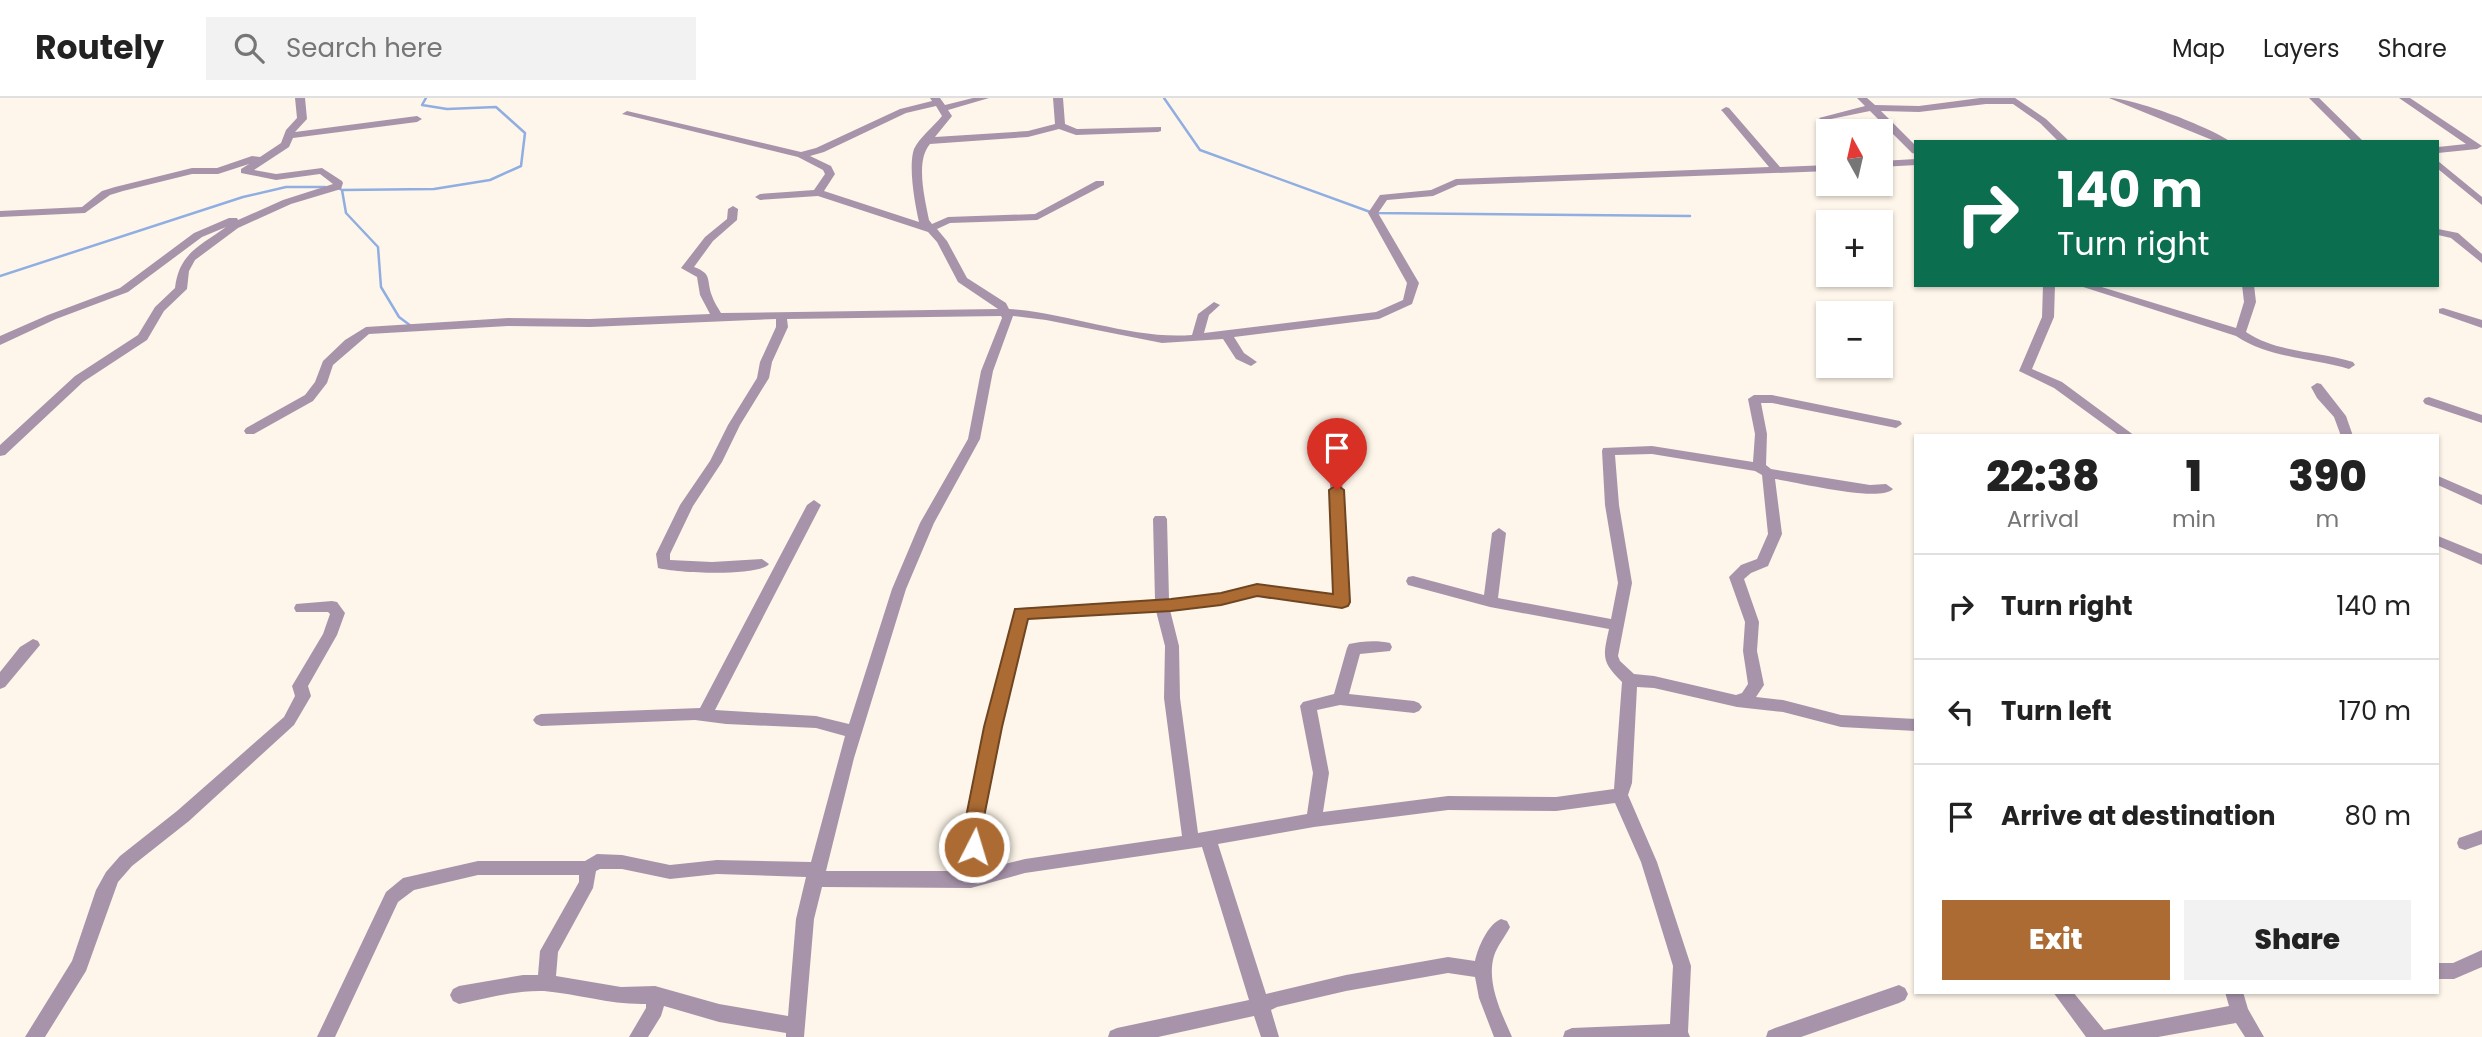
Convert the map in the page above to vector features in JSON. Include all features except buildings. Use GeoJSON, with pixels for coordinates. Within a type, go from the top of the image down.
{"type":"FeatureCollection","features":[{"type":"Feature","properties":{"kind":"street"},"geometry":{"type":"LineString","coordinates":[[0,214],[85,210],[106,193],[118,188],[192,171],[218,171],[264,156],[285,145],[288,136],[302,119],[300,98]]}},
{"type":"Feature","properties":{"kind":"street"},"geometry":{"type":"LineString","coordinates":[[801,155],[820,150],[903,111],[940,108],[984,98]]}},
{"type":"Feature","properties":{"kind":"street"},"geometry":{"type":"LineString","coordinates":[[1058,98],[1060,126]]}},
{"type":"Feature","properties":{"kind":"street"},"geometry":{"type":"LineString","coordinates":[[1862,98],[1914,149]]}},
{"type":"Feature","properties":{"kind":"street"},"geometry":{"type":"LineString","coordinates":[[1964,98],[1968,101],[2015,101],[2043,121],[2063,140]]}},
{"type":"Feature","properties":{"kind":"street"},"geometry":{"type":"LineString","coordinates":[[2114,98],[2166,116],[2221,140]]}},
{"type":"Feature","properties":{"kind":"street"},"geometry":{"type":"LineString","coordinates":[[2314,98],[2357,140]]}},
{"type":"Feature","properties":{"kind":"street"},"geometry":{"type":"LineString","coordinates":[[2404,98],[2479,146]]}},
{"type":"Feature","properties":{"kind":"street"},"geometry":{"type":"LineString","coordinates":[[1825,119],[1871,108],[1919,108],[1986,101]]}},
{"type":"Feature","properties":{"kind":"street"},"geometry":{"type":"LineString","coordinates":[[459,995],[523,983],[546,983],[621,996],[655,995],[796,1034],[805,919],[854,732],[899,589],[927,523],[974,439],[987,371],[1006,325],[1007,312],[1002,305],[962,280],[942,241],[924,221],[917,184],[919,153],[928,141],[940,108]]}},
{"type":"Feature","properties":{"kind":"street"},"geometry":{"type":"LineString","coordinates":[[1726,110],[1776,169]]}},
{"type":"Feature","properties":{"kind":"street"},"geometry":{"type":"LineString","coordinates":[[627,114],[801,155],[827,168],[830,174],[819,193]]}},
{"type":"Feature","properties":{"kind":"street"},"geometry":{"type":"LineString","coordinates":[[288,136],[416,119]]}},
{"type":"Feature","properties":{"kind":"street"},"geometry":{"type":"LineString","coordinates":[[928,141],[1028,134],[1060,126],[1076,132],[1158,130]]}},
{"type":"Feature","properties":{"kind":"street"},"geometry":{"type":"LineString","coordinates":[[2439,150],[2479,146]]}},
{"type":"Feature","properties":{"kind":"street"},"geometry":{"type":"LineString","coordinates":[[0,341],[52,317],[124,290],[198,235],[337,187],[338,183],[322,171],[276,177],[245,171],[264,156]]}},
{"type":"Feature","properties":{"kind":"street"},"geometry":{"type":"LineString","coordinates":[[1894,163],[1914,162]]}},
{"type":"Feature","properties":{"kind":"street"},"geometry":{"type":"LineString","coordinates":[[2439,165],[2482,202]]}},
{"type":"Feature","properties":{"kind":"street"},"geometry":{"type":"LineString","coordinates":[[250,431],[309,398],[321,383],[327,364],[366,331],[508,322],[590,323],[782,315],[1007,312],[1046,314],[1162,339],[1225,335],[1379,315],[1408,302],[1413,283],[1397,264],[1389,238],[1373,213],[1384,197],[1433,193],[1456,182],[1816,168]]}},
{"type":"Feature","properties":{"kind":"street"},"geometry":{"type":"LineString","coordinates":[[760,197],[819,193],[930,229],[948,220],[1037,217],[1100,183]]}},
{"type":"Feature","properties":{"kind":"street"},"geometry":{"type":"LineString","coordinates":[[0,452],[79,379],[143,337],[159,309],[181,289],[183,271],[199,250],[234,226],[276,207]]}},
{"type":"Feature","properties":{"kind":"street"},"geometry":{"type":"LineString","coordinates":[[718,317],[705,293],[705,278],[702,273],[687,268],[709,239],[732,220],[733,209]]}},
{"type":"Feature","properties":{"kind":"street"},"geometry":{"type":"LineString","coordinates":[[2439,232],[2454,235],[2482,260]]}},
{"type":"Feature","properties":{"kind":"street"},"geometry":{"type":"LineString","coordinates":[[2049,287],[2048,317],[2025,371],[2058,385],[2126,434]]}},
{"type":"Feature","properties":{"kind":"street"},"geometry":{"type":"LineString","coordinates":[[2089,287],[2240,333],[2249,341],[2308,353],[2349,365]]}},
{"type":"Feature","properties":{"kind":"street"},"geometry":{"type":"LineString","coordinates":[[2240,333],[2250,302],[2248,287]]}},
{"type":"Feature","properties":{"kind":"street"},"geometry":{"type":"LineString","coordinates":[[1198,338],[1204,314],[1214,305]]}},
{"type":"Feature","properties":{"kind":"street"},"geometry":{"type":"LineString","coordinates":[[2442,311],[2482,324]]}},
{"type":"Feature","properties":{"kind":"street"},"geometry":{"type":"LineString","coordinates":[[762,564],[731,567],[677,566],[663,564],[663,554],[687,505],[716,463],[734,425],[763,378],[766,362],[782,327],[782,315]]}},
{"type":"Feature","properties":{"kind":"street"},"geometry":{"type":"LineString","coordinates":[[1225,335],[1243,358],[1251,362]]}},
{"type":"Feature","properties":{"kind":"street"},"geometry":{"type":"LineString","coordinates":[[2318,387],[2321,395],[2340,416],[2346,434]]}},
{"type":"Feature","properties":{"kind":"street"},"geometry":{"type":"LineString","coordinates":[[1737,701],[1747,697],[1756,685],[1750,651],[1752,622],[1736,577],[1746,569],[1763,562],[1775,534],[1754,399],[1772,399],[1896,424]]}},
{"type":"Feature","properties":{"kind":"street"},"geometry":{"type":"LineString","coordinates":[[2429,401],[2482,419]]}},
{"type":"Feature","properties":{"kind":"street"},"geometry":{"type":"LineString","coordinates":[[1885,489],[1870,490],[1652,450],[1608,451],[1612,505],[1625,583],[1611,656],[1614,664],[1630,680],[1654,682],[1737,701],[1783,706],[1852,723],[1914,725]]}},
{"type":"Feature","properties":{"kind":"street"},"geometry":{"type":"LineString","coordinates":[[971,880],[974,822],[993,727],[1021,613],[1162,605],[1221,599],[1257,590],[1342,602],[1335,462]]}},
{"type":"Feature","properties":{"kind":"street"},"geometry":{"type":"LineString","coordinates":[[2439,480],[2482,500]]}},
{"type":"Feature","properties":{"kind":"street"},"geometry":{"type":"LineString","coordinates":[[705,714],[814,505]]}},
{"type":"Feature","properties":{"kind":"street"},"geometry":{"type":"LineString","coordinates":[[1160,519],[1162,605],[1172,646],[1172,698],[1199,840],[1270,1037]]}},
{"type":"Feature","properties":{"kind":"street"},"geometry":{"type":"LineString","coordinates":[[1490,602],[1499,533]]}},
{"type":"Feature","properties":{"kind":"street"},"geometry":{"type":"LineString","coordinates":[[2439,541],[2482,560]]}},
{"type":"Feature","properties":{"kind":"street"},"geometry":{"type":"LineString","coordinates":[[1413,581],[1490,602],[1616,625]]}},
{"type":"Feature","properties":{"kind":"street"},"geometry":{"type":"LineString","coordinates":[[34,1037],[80,965],[111,877],[125,861],[183,816],[289,721],[303,696],[300,685],[330,635],[338,613],[332,606],[301,608]]}},
{"type":"Feature","properties":{"kind":"street"},"geometry":{"type":"LineString","coordinates":[[0,683],[25,651],[33,645]]}},
{"type":"Feature","properties":{"kind":"street"},"geometry":{"type":"LineString","coordinates":[[1340,699],[1354,648],[1385,647]]}},
{"type":"Feature","properties":{"kind":"street"},"geometry":{"type":"LineString","coordinates":[[1572,1037],[1680,1035],[1682,966],[1649,862],[1620,795],[1624,783],[1630,680]]}},
{"type":"Feature","properties":{"kind":"street"},"geometry":{"type":"LineString","coordinates":[[1314,820],[1321,773],[1308,706],[1340,699],[1413,707]]}},
{"type":"Feature","properties":{"kind":"street"},"geometry":{"type":"LineString","coordinates":[[541,720],[705,714],[726,718],[816,722],[854,732]]}},
{"type":"Feature","properties":{"kind":"street"},"geometry":{"type":"LineString","coordinates":[[326,1037],[392,897],[409,883],[478,868],[587,868],[597,861],[622,862],[670,872],[717,867],[815,875],[971,880],[1025,866],[1314,820],[1448,803],[1556,804],[1620,795]]}},
{"type":"Feature","properties":{"kind":"street"},"geometry":{"type":"LineString","coordinates":[[2465,843],[2482,837]]}},
{"type":"Feature","properties":{"kind":"street"},"geometry":{"type":"LineString","coordinates":[[546,983],[549,951],[587,883],[587,868]]}},
{"type":"Feature","properties":{"kind":"street"},"geometry":{"type":"LineString","coordinates":[[1501,927],[1485,955],[1483,970],[1493,1011],[1503,1037]]}},
{"type":"Feature","properties":{"kind":"street"},"geometry":{"type":"LineString","coordinates":[[2439,971],[2454,971],[2482,958]]}},
{"type":"Feature","properties":{"kind":"street"},"geometry":{"type":"LineString","coordinates":[[1117,1037],[1260,1006],[1275,999],[1346,983],[1448,965],[1483,970]]}},
{"type":"Feature","properties":{"kind":"street"},"geometry":{"type":"LineString","coordinates":[[1775,1037],[1899,994]]}},
{"type":"Feature","properties":{"kind":"street"},"geometry":{"type":"LineString","coordinates":[[2064,994],[2098,1037]]}},
{"type":"Feature","properties":{"kind":"street"},"geometry":{"type":"LineString","coordinates":[[2235,994],[2240,1013],[2255,1037]]}},
{"type":"Feature","properties":{"kind":"street"},"geometry":{"type":"LineString","coordinates":[[638,1037],[656,1010],[655,995]]}},
{"type":"Feature","properties":{"kind":"street"},"geometry":{"type":"LineString","coordinates":[[2110,1037],[2240,1013]]}},
{"type":"Feature","properties":{"kind":"waterway"},"geometry":{"type":"LineString","coordinates":[[342,190],[434,189],[490,180],[521,166],[525,133],[496,107],[447,109],[422,105],[426,98]]}},
{"type":"Feature","properties":{"kind":"waterway"},"geometry":{"type":"LineString","coordinates":[[1164,98],[1200,150],[1373,213],[1690,216]]}},
{"type":"Feature","properties":{"kind":"waterway"},"geometry":{"type":"LineString","coordinates":[[0,276],[243,197],[286,187],[325,187]]}},
{"type":"Feature","properties":{"kind":"waterway"},"geometry":{"type":"LineString","coordinates":[[336,187],[342,190]]}},
{"type":"Feature","properties":{"kind":"waterway"},"geometry":{"type":"LineString","coordinates":[[342,190],[346,213],[378,247],[381,287],[399,317],[411,326]]}},
{"type":"Feature","properties":{"kind":"route"},"geometry":{"type":"LineString","coordinates":[[974,847],[974,822],[981,799],[993,727],[1021,613],[1171,605],[1221,599],[1257,590],[1342,602],[1337,490]]}}]}
